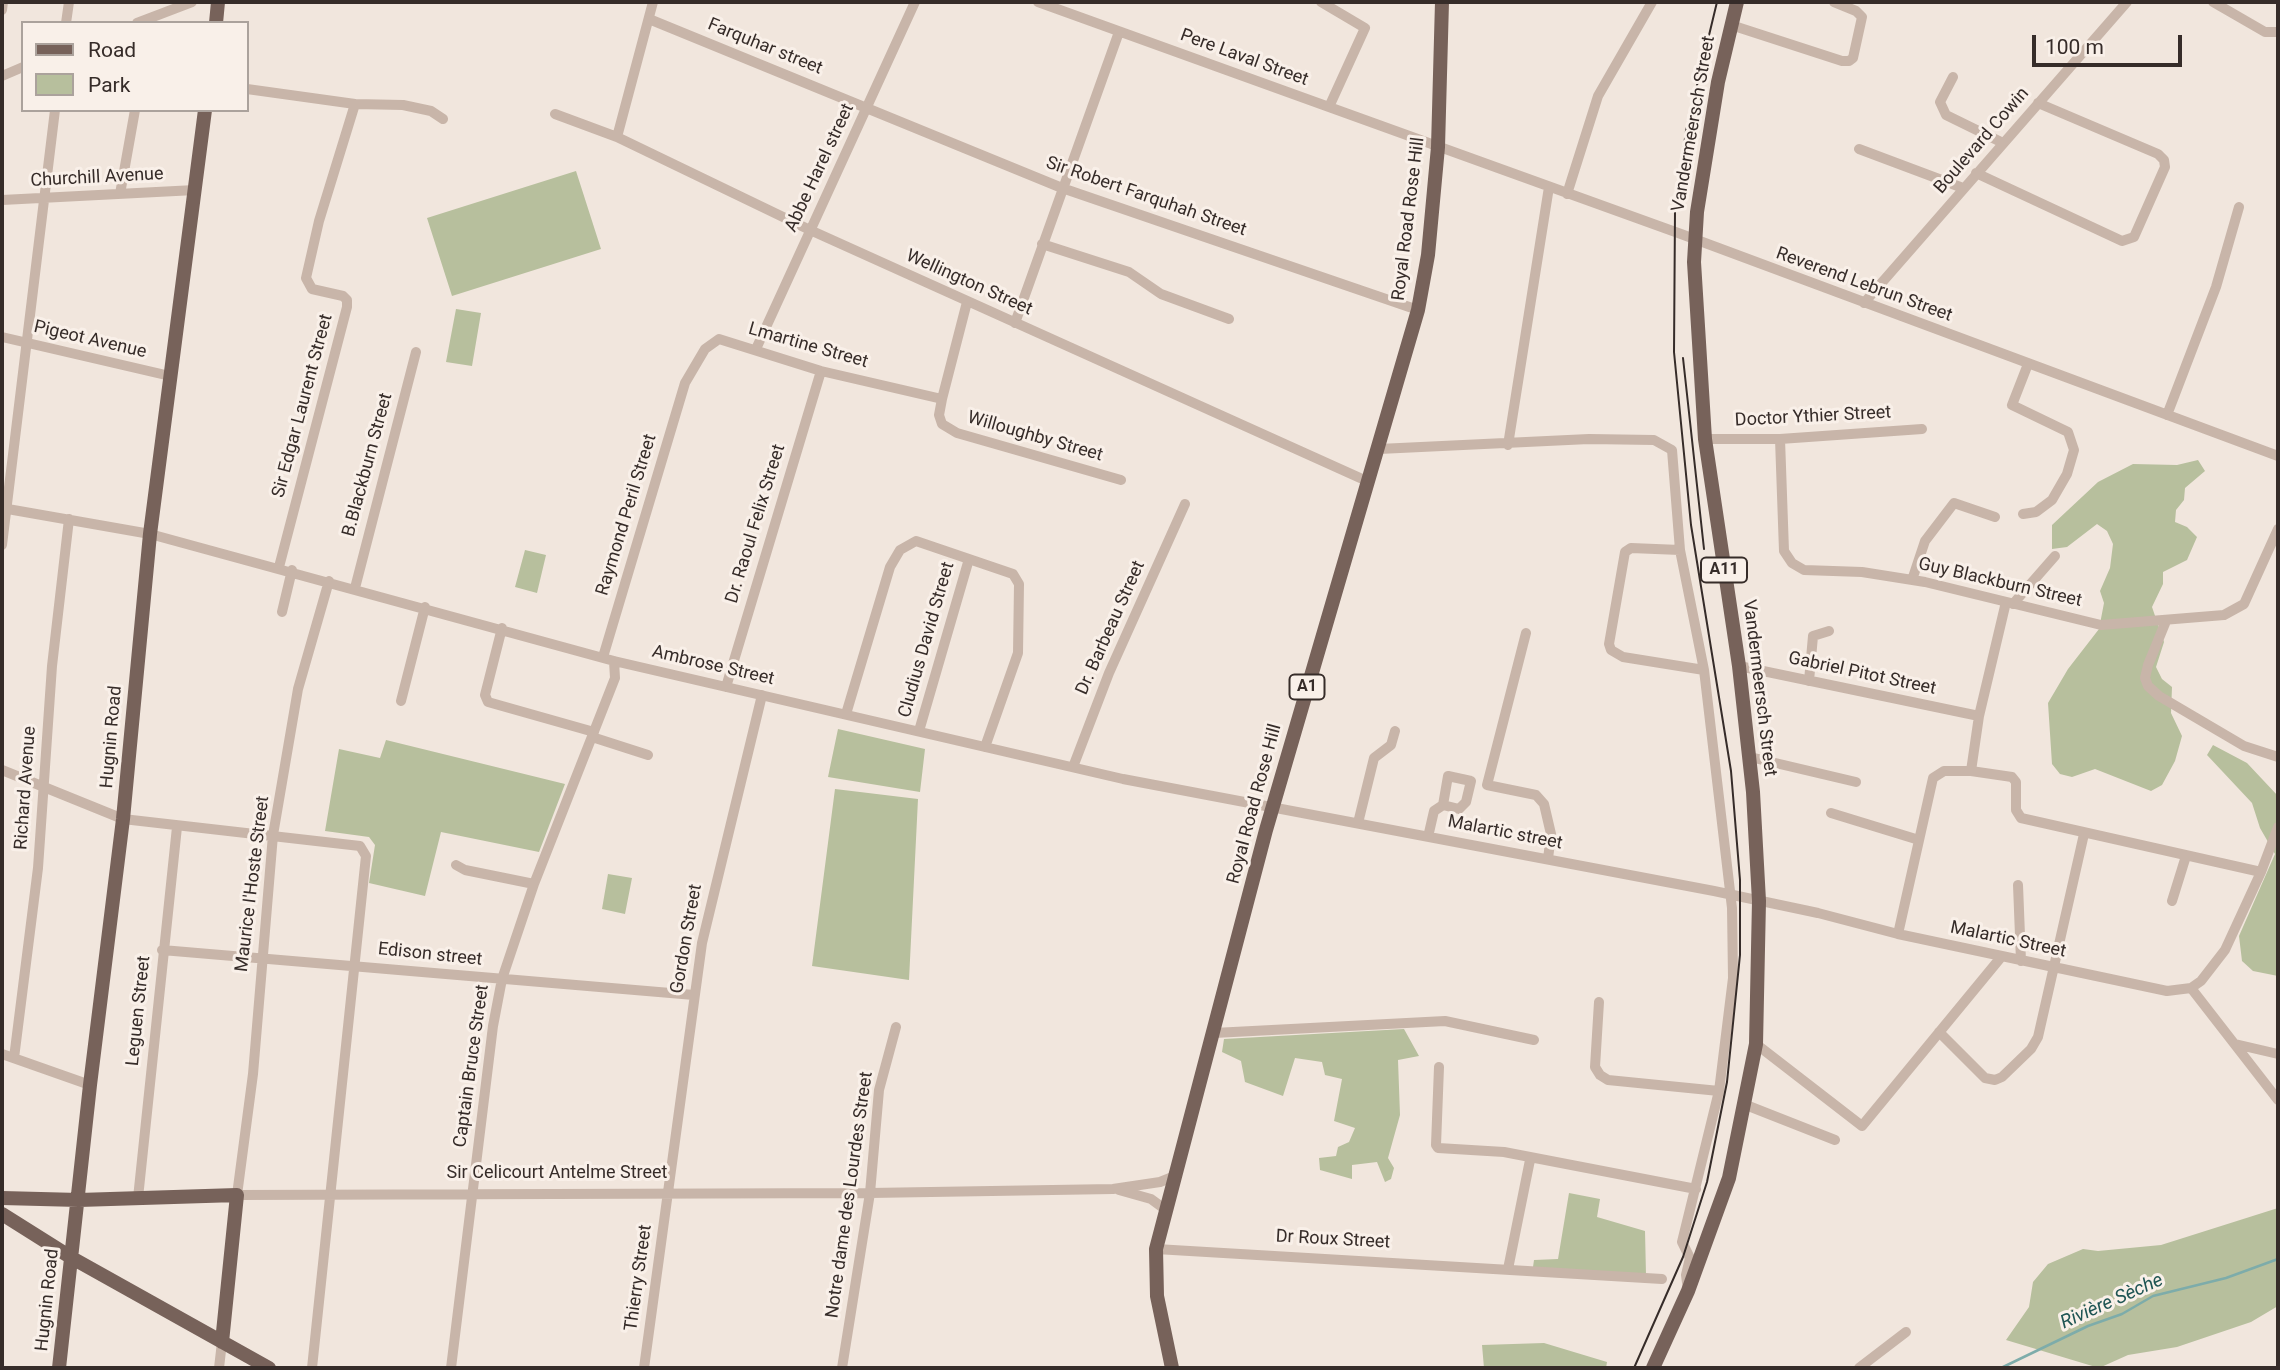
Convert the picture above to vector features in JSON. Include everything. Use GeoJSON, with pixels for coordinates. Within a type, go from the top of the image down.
{"type":"FeatureCollection","features":[{"type":"Feature","properties":{"kind":"main road"},"geometry":{"type":"LineString","coordinates":[[216,21],[218,2]]}},
{"type":"Feature","properties":{"kind":"main road","name":"Royal Road Rose Hill"},"geometry":{"type":"LineString","coordinates":[[1172,1368],[1157,1296],[1156,1249],[1273,806],[1418,310],[1428,255],[1438,147],[1441,2]]}},
{"type":"Feature","properties":{"kind":"main road","name":"Vandermeersch Street"},"geometry":{"type":"LineString","coordinates":[[1653,1368],[1688,1291],[1729,1178],[1746,1105],[1756,1044],[1759,901],[1749,757],[1739,666],[1705,439],[1694,239],[1718,82],[1737,2]]}},
{"type":"Feature","properties":{"kind":"main road","name":"Hugnin Road"},"geometry":{"type":"LineString","coordinates":[[59,1368],[90,1086],[124,819],[150,534],[205,112]]}},
{"type":"Feature","properties":{"kind":"main road"},"geometry":{"type":"LineString","coordinates":[[222,1342],[237,1195]]}},
{"type":"Feature","properties":{"kind":"main road","name":"Sir Celicourt Antelme Street"},"geometry":{"type":"LineString","coordinates":[[2,1198],[79,1200],[237,1195]]}},
{"type":"Feature","properties":{"kind":"main road"},"geometry":{"type":"LineString","coordinates":[[2,1214],[72,1258],[269,1368]]}},
{"type":"Feature","properties":{"kind":"main road","name":"Vandermeersch Street"},"geometry":{"type":"LineString","coordinates":[[1647,1368],[1672,1329]]}},
{"type":"Feature","properties":{"kind":"street"},"geometry":{"type":"LineString","coordinates":[[2,9],[4,2]]}},
{"type":"Feature","properties":{"kind":"street"},"geometry":{"type":"LineString","coordinates":[[66,21],[69,2]]}},
{"type":"Feature","properties":{"kind":"street"},"geometry":{"type":"LineString","coordinates":[[151,20],[192,2]]}},
{"type":"Feature","properties":{"kind":"street"},"geometry":{"type":"LineString","coordinates":[[617,137],[653,2]]}},
{"type":"Feature","properties":{"kind":"street","name":"Abbe Harel street"},"geometry":{"type":"LineString","coordinates":[[756,349],[915,2]]}},
{"type":"Feature","properties":{"kind":"street","name":"Pere Laval Street"},"geometry":{"type":"LineString","coordinates":[[1038,2],[1053,4],[1119,32],[1438,147]]}},
{"type":"Feature","properties":{"kind":"street"},"geometry":{"type":"LineString","coordinates":[[1321,2],[1361,23],[1365,28],[1329,107]]}},
{"type":"Feature","properties":{"kind":"street"},"geometry":{"type":"LineString","coordinates":[[1567,194],[1598,96],[1652,2]]}},
{"type":"Feature","properties":{"kind":"street"},"geometry":{"type":"LineString","coordinates":[[1731,25],[1849,61],[1853,58],[1862,17],[1856,10],[1834,2]]}},
{"type":"Feature","properties":{"kind":"street","name":"Boulevard Cowin"},"geometry":{"type":"LineString","coordinates":[[1864,303],[2127,2]]}},
{"type":"Feature","properties":{"kind":"street"},"geometry":{"type":"LineString","coordinates":[[2213,2],[2265,32],[2278,32]]}},
{"type":"Feature","properties":{"kind":"street","name":"Farquhar street"},"geometry":{"type":"LineString","coordinates":[[649,19],[867,107]]}},
{"type":"Feature","properties":{"kind":"street"},"geometry":{"type":"LineString","coordinates":[[1015,323],[1119,32]]}},
{"type":"Feature","properties":{"kind":"street"},"geometry":{"type":"LineString","coordinates":[[2,76],[21,68]]}},
{"type":"Feature","properties":{"kind":"street"},"geometry":{"type":"LineString","coordinates":[[1953,77],[1940,102],[1946,116],[2003,143]]}},
{"type":"Feature","properties":{"kind":"street"},"geometry":{"type":"LineString","coordinates":[[248,89],[355,104],[404,105],[431,111],[443,119]]}},
{"type":"Feature","properties":{"kind":"street"},"geometry":{"type":"LineString","coordinates":[[1976,173],[2122,241],[2134,237],[2165,167],[2164,160],[2158,154],[2038,103]]}},
{"type":"Feature","properties":{"kind":"street","name":"Sir Edgar Laurent Street"},"geometry":{"type":"LineString","coordinates":[[279,566],[347,307],[347,300],[343,296],[312,289],[306,278],[319,221],[355,104]]}},
{"type":"Feature","properties":{"kind":"street","name":"Sir Robert Farquhah Street"},"geometry":{"type":"LineString","coordinates":[[867,107],[1062,188],[1418,310]]}},
{"type":"Feature","properties":{"kind":"street"},"geometry":{"type":"LineString","coordinates":[[2,545],[4,509],[55,112]]}},
{"type":"Feature","properties":{"kind":"street"},"geometry":{"type":"LineString","coordinates":[[120,194],[135,112]]}},
{"type":"Feature","properties":{"kind":"street","name":"Wellington Street"},"geometry":{"type":"LineString","coordinates":[[555,114],[617,137],[810,230],[1369,482]]}},
{"type":"Feature","properties":{"kind":"street","name":"Reverend Lebrun Street"},"geometry":{"type":"LineString","coordinates":[[1438,147],[2278,456]]}},
{"type":"Feature","properties":{"kind":"street"},"geometry":{"type":"LineString","coordinates":[[1859,149],[1963,188]]}},
{"type":"Feature","properties":{"kind":"street"},"geometry":{"type":"LineString","coordinates":[[1507,445],[1549,187]]}},
{"type":"Feature","properties":{"kind":"street","name":"Churchill Avenue"},"geometry":{"type":"LineString","coordinates":[[2,200],[195,190]]}},
{"type":"Feature","properties":{"kind":"street"},"geometry":{"type":"LineString","coordinates":[[2167,415],[2216,287],[2239,207]]}},
{"type":"Feature","properties":{"kind":"street"},"geometry":{"type":"LineString","coordinates":[[1042,244],[1129,272],[1161,295],[1229,319]]}},
{"type":"Feature","properties":{"kind":"street","name":"Willoughby Street"},"geometry":{"type":"LineString","coordinates":[[967,302],[942,399],[939,415],[942,424],[957,433],[1121,480]]}},
{"type":"Feature","properties":{"kind":"street","name":"Pigeot Avenue"},"geometry":{"type":"LineString","coordinates":[[2,337],[170,376]]}},
{"type":"Feature","properties":{"kind":"street","name":"Lmartine Street"},"geometry":{"type":"LineString","coordinates":[[685,383],[705,349],[719,339],[821,371],[942,399]]}},
{"type":"Feature","properties":{"kind":"street","name":"B.Blackburn Street"},"geometry":{"type":"LineString","coordinates":[[355,588],[416,352]]}},
{"type":"Feature","properties":{"kind":"street"},"geometry":{"type":"LineString","coordinates":[[2023,514],[2036,512],[2052,500],[2067,474],[2074,450],[2068,432],[2012,405],[2028,364]]}},
{"type":"Feature","properties":{"kind":"street","name":"Dr. Raoul Felix Street"},"geometry":{"type":"LineString","coordinates":[[726,687],[821,371]]}},
{"type":"Feature","properties":{"kind":"street","name":"Raymond Peril Street"},"geometry":{"type":"LineString","coordinates":[[608,659],[685,383]]}},
{"type":"Feature","properties":{"kind":"street","name":"Doctor Ythier Street"},"geometry":{"type":"LineString","coordinates":[[1705,439],[1780,439],[1922,429]]}},
{"type":"Feature","properties":{"kind":"street"},"geometry":{"type":"LineString","coordinates":[[1379,449],[1589,439],[1654,440],[1666,444],[1672,450],[1680,550],[1704,670],[1731,895],[1733,978],[1719,1091],[1682,1241],[1690,1258],[1686,1275],[1688,1291]]}},
{"type":"Feature","properties":{"kind":"street","name":"Guy Blackburn Street"},"geometry":{"type":"LineString","coordinates":[[1780,439],[1784,551],[1792,563],[1804,570],[1861,572],[1912,580],[2101,625],[2224,615],[2244,604],[2278,529]]}},
{"type":"Feature","properties":{"kind":"street"},"geometry":{"type":"LineString","coordinates":[[1912,580],[1925,541],[1954,503],[1995,517]]}},
{"type":"Feature","properties":{"kind":"street","name":"Dr. Barbeau Street"},"geometry":{"type":"LineString","coordinates":[[1073,767],[1108,673],[1185,504]]}},
{"type":"Feature","properties":{"kind":"street","name":"Ambrose Street"},"geometry":{"type":"LineString","coordinates":[[4,509],[150,534],[279,566],[608,659],[1073,767],[1273,806]]}},
{"type":"Feature","properties":{"kind":"street","name":"Richard Avenue"},"geometry":{"type":"LineString","coordinates":[[14,1058],[38,868],[43,787],[69,519]]}},
{"type":"Feature","properties":{"kind":"street"},"geometry":{"type":"LineString","coordinates":[[846,715],[890,567],[900,550],[916,541],[1013,574],[1019,584],[1018,653],[985,747]]}},
{"type":"Feature","properties":{"kind":"street"},"geometry":{"type":"LineString","coordinates":[[1680,550],[1631,548],[1625,552],[1609,644],[1611,650],[1623,657],[1704,670]]}},
{"type":"Feature","properties":{"kind":"street"},"geometry":{"type":"LineString","coordinates":[[1971,771],[1979,716],[2009,603],[2055,556]]}},
{"type":"Feature","properties":{"kind":"street","name":"Cludius David Street"},"geometry":{"type":"LineString","coordinates":[[919,731],[969,559]]}},
{"type":"Feature","properties":{"kind":"street"},"geometry":{"type":"LineString","coordinates":[[282,612],[292,570]]}},
{"type":"Feature","properties":{"kind":"street","name":"Maurice I'Hoste Street"},"geometry":{"type":"LineString","coordinates":[[237,1195],[253,1074],[273,835],[298,689],[329,581]]}},
{"type":"Feature","properties":{"kind":"street"},"geometry":{"type":"LineString","coordinates":[[401,701],[425,607]]}},
{"type":"Feature","properties":{"kind":"street"},"geometry":{"type":"LineString","coordinates":[[2166,621],[2148,665],[2145,678],[2148,686],[2159,696],[2244,746],[2278,757]]}},
{"type":"Feature","properties":{"kind":"street"},"geometry":{"type":"LineString","coordinates":[[502,628],[485,695],[488,702],[648,755]]}},
{"type":"Feature","properties":{"kind":"street"},"geometry":{"type":"LineString","coordinates":[[1809,681],[1813,636],[1829,631]]}},
{"type":"Feature","properties":{"kind":"street"},"geometry":{"type":"LineString","coordinates":[[1487,785],[1526,633]]}},
{"type":"Feature","properties":{"kind":"street","name":"Captain Bruce Street"},"geometry":{"type":"LineString","coordinates":[[452,1368],[493,1026],[502,979],[534,884],[615,678],[608,659]]}},
{"type":"Feature","properties":{"kind":"street","name":"Gabriel Pitot Street"},"geometry":{"type":"LineString","coordinates":[[1739,666],[1979,716]]}},
{"type":"Feature","properties":{"kind":"street","name":"Gordon Street"},"geometry":{"type":"LineString","coordinates":[[669,1192],[702,943],[762,695]]}},
{"type":"Feature","properties":{"kind":"street"},"geometry":{"type":"LineString","coordinates":[[1358,823],[1374,758],[1391,745],[1395,731]]}},
{"type":"Feature","properties":{"kind":"street"},"geometry":{"type":"LineString","coordinates":[[1749,757],[1856,782]]}},
{"type":"Feature","properties":{"kind":"street"},"geometry":{"type":"LineString","coordinates":[[2,770],[124,819],[360,846],[366,856],[312,1368]]}},
{"type":"Feature","properties":{"kind":"street"},"geometry":{"type":"LineString","coordinates":[[1898,934],[1933,778],[1944,771],[1971,771],[2012,778],[2016,782],[2016,810],[2021,818],[2261,872]]}},
{"type":"Feature","properties":{"kind":"street"},"geometry":{"type":"LineString","coordinates":[[1429,837],[1434,811],[1443,805],[1448,776],[1535,795],[1544,804],[1551,834],[1548,859]]}},
{"type":"Feature","properties":{"kind":"street"},"geometry":{"type":"LineString","coordinates":[[1443,805],[1459,809],[1466,802],[1471,781]]}},
{"type":"Feature","properties":{"kind":"street","name":"Malartic street"},"geometry":{"type":"LineString","coordinates":[[1273,806],[1759,901]]}},
{"type":"Feature","properties":{"kind":"street"},"geometry":{"type":"LineString","coordinates":[[1831,813],[1919,840]]}},
{"type":"Feature","properties":{"kind":"street","name":"Leguen Street"},"geometry":{"type":"LineString","coordinates":[[138,1198],[177,827]]}},
{"type":"Feature","properties":{"kind":"street"},"geometry":{"type":"LineString","coordinates":[[2278,827],[2261,872],[2225,950],[2201,981],[2191,988],[2278,1100]]}},
{"type":"Feature","properties":{"kind":"street"},"geometry":{"type":"LineString","coordinates":[[1939,1032],[1985,1078],[2002,1077],[2031,1049],[2038,1037],[2084,834]]}},
{"type":"Feature","properties":{"kind":"street"},"geometry":{"type":"LineString","coordinates":[[2172,901],[2186,856]]}},
{"type":"Feature","properties":{"kind":"street"},"geometry":{"type":"LineString","coordinates":[[456,865],[465,870],[534,884]]}},
{"type":"Feature","properties":{"kind":"street"},"geometry":{"type":"LineString","coordinates":[[2018,885],[2021,961]]}},
{"type":"Feature","properties":{"kind":"street","name":"Malartic Street"},"geometry":{"type":"LineString","coordinates":[[1759,901],[1898,934],[2167,991],[2191,988]]}},
{"type":"Feature","properties":{"kind":"street","name":"Edison street"},"geometry":{"type":"LineString","coordinates":[[162,950],[261,956],[694,995]]}},
{"type":"Feature","properties":{"kind":"street"},"geometry":{"type":"LineString","coordinates":[[1756,1044],[1862,1126],[2002,956]]}},
{"type":"Feature","properties":{"kind":"street"},"geometry":{"type":"LineString","coordinates":[[1599,1002],[1595,1067],[1600,1075],[1608,1080],[1719,1091]]}},
{"type":"Feature","properties":{"kind":"street"},"geometry":{"type":"LineString","coordinates":[[1214,1033],[1445,1021],[1534,1040]]}},
{"type":"Feature","properties":{"kind":"street","name":"Notre dame des Lourdes Street"},"geometry":{"type":"LineString","coordinates":[[842,1368],[870,1193],[879,1090],[896,1027]]}},
{"type":"Feature","properties":{"kind":"street"},"geometry":{"type":"LineString","coordinates":[[2235,1044],[2278,1054]]}},
{"type":"Feature","properties":{"kind":"street"},"geometry":{"type":"LineString","coordinates":[[2,1054],[90,1086]]}},
{"type":"Feature","properties":{"kind":"street"},"geometry":{"type":"LineString","coordinates":[[1439,1068],[1437,1147],[1504,1152],[1530,1160],[1696,1189]]}},
{"type":"Feature","properties":{"kind":"street"},"geometry":{"type":"LineString","coordinates":[[1746,1105],[1835,1140]]}},
{"type":"Feature","properties":{"kind":"street"},"geometry":{"type":"LineString","coordinates":[[1508,1269],[1530,1160]]}},
{"type":"Feature","properties":{"kind":"street","name":"Sir Celicourt Antelme Street"},"geometry":{"type":"LineString","coordinates":[[237,1195],[472,1192],[870,1193],[1113,1189],[1160,1182],[1175,1176]]}},
{"type":"Feature","properties":{"kind":"street","name":"Sir Celicourt Antelme Street"},"geometry":{"type":"LineString","coordinates":[[1113,1189],[1151,1199],[1166,1210]]}},
{"type":"Feature","properties":{"kind":"street","name":"Thierry Street"},"geometry":{"type":"LineString","coordinates":[[644,1368],[669,1192]]}},
{"type":"Feature","properties":{"kind":"street","name":"Dr Roux Street"},"geometry":{"type":"LineString","coordinates":[[1156,1249],[1662,1279]]}},
{"type":"Feature","properties":{"kind":"street"},"geometry":{"type":"LineString","coordinates":[[1859,1368],[1906,1332]]}},
{"type":"Feature","properties":{"kind":"street"},"geometry":{"type":"LineString","coordinates":[[219,1368],[222,1342]]}},
{"type":"Feature","properties":{"kind":"green space"},"geometry":{"type":"Polygon","coordinates":[[[576,171],[601,249],[452,296],[427,218],[576,171]]]}},
{"type":"Feature","properties":{"kind":"green space"},"geometry":{"type":"Polygon","coordinates":[[[456,309],[481,313],[472,366],[446,362],[456,309]]]}},
{"type":"Feature","properties":{"kind":"green space"},"geometry":{"type":"Polygon","coordinates":[[[2198,460],[2205,471],[2185,488],[2184,500],[2176,510],[2175,522],[2187,527],[2197,537],[2187,560],[2163,572],[2163,584],[2152,607],[2164,642],[2156,667],[2162,679],[2172,687],[2171,713],[2182,736],[2175,761],[2162,785],[2151,791],[2095,769],[2072,777],[2060,774],[2052,764],[2048,703],[2068,669],[2099,629],[2104,603],[2100,591],[2110,568],[2113,544],[2107,531],[2097,524],[2067,547],[2052,549],[2052,525],[2098,482],[2133,464],[2177,465],[2198,460]]]}},
{"type":"Feature","properties":{"kind":"green space"},"geometry":{"type":"Polygon","coordinates":[[[525,550],[546,555],[537,593],[515,587],[525,550]]]}},
{"type":"Feature","properties":{"kind":"green space"},"geometry":{"type":"Polygon","coordinates":[[[838,729],[925,749],[920,792],[828,777],[838,729]]]}},
{"type":"Feature","properties":{"kind":"green space"},"geometry":{"type":"Polygon","coordinates":[[[386,740],[565,784],[539,852],[441,832],[425,896],[369,883],[375,845],[369,837],[325,831],[339,749],[380,758],[386,740]]]}},
{"type":"Feature","properties":{"kind":"green space"},"geometry":{"type":"Polygon","coordinates":[[[2213,745],[2247,763],[2278,796],[2278,976],[2253,971],[2242,961],[2239,936],[2275,854],[2260,828],[2252,803],[2207,755],[2213,745]]]}},
{"type":"Feature","properties":{"kind":"green space"},"geometry":{"type":"Polygon","coordinates":[[[835,789],[918,799],[909,980],[812,966],[835,789]]]}},
{"type":"Feature","properties":{"kind":"green space"},"geometry":{"type":"Polygon","coordinates":[[[608,874],[632,878],[625,914],[602,909],[608,874]]]}},
{"type":"Feature","properties":{"kind":"green space"},"geometry":{"type":"Polygon","coordinates":[[[1404,1029],[1419,1056],[1398,1060],[1400,1115],[1388,1158],[1394,1168],[1391,1179],[1385,1182],[1377,1162],[1352,1165],[1352,1179],[1320,1170],[1319,1158],[1336,1156],[1338,1147],[1349,1142],[1355,1128],[1334,1121],[1342,1079],[1325,1075],[1322,1062],[1295,1058],[1283,1096],[1245,1082],[1241,1061],[1222,1052],[1224,1039],[1404,1029]]]}},
{"type":"Feature","properties":{"kind":"green space"},"geometry":{"type":"Polygon","coordinates":[[[1569,1193],[1600,1199],[1597,1217],[1645,1231],[1646,1275],[1533,1267],[1534,1260],[1558,1259],[1569,1193]]]}},
{"type":"Feature","properties":{"kind":"green space"},"geometry":{"type":"Polygon","coordinates":[[[2278,1208],[2278,1306],[2251,1322],[2177,1347],[2128,1355],[2099,1368],[2006,1340],[2029,1307],[2033,1282],[2048,1264],[2083,1249],[2098,1251],[2161,1245],[2278,1208]]]}},
{"type":"Feature","properties":{"kind":"green space"},"geometry":{"type":"Polygon","coordinates":[[[1544,1343],[1607,1362],[1606,1368],[1484,1368],[1482,1345],[1544,1343]]]}},
{"type":"Feature","properties":{"kind":"waterway","name":"Rivière Sèche"},"geometry":{"type":"LineString","coordinates":[[2001,1368],[2088,1326],[2122,1314],[2153,1296],[2226,1278],[2278,1259]]}},
{"type":"Feature","properties":{"kind":"tram line"},"geometry":{"type":"LineString","coordinates":[[1634,1368],[1683,1257],[1707,1182],[1727,1082],[1740,955],[1740,880],[1731,771],[1691,525],[1674,352],[1675,211],[1686,131],[1717,2]]}},
{"type":"Feature","properties":{"kind":"tram line"},"geometry":{"type":"LineString","coordinates":[[1683,358],[1704,549]]}}]}
